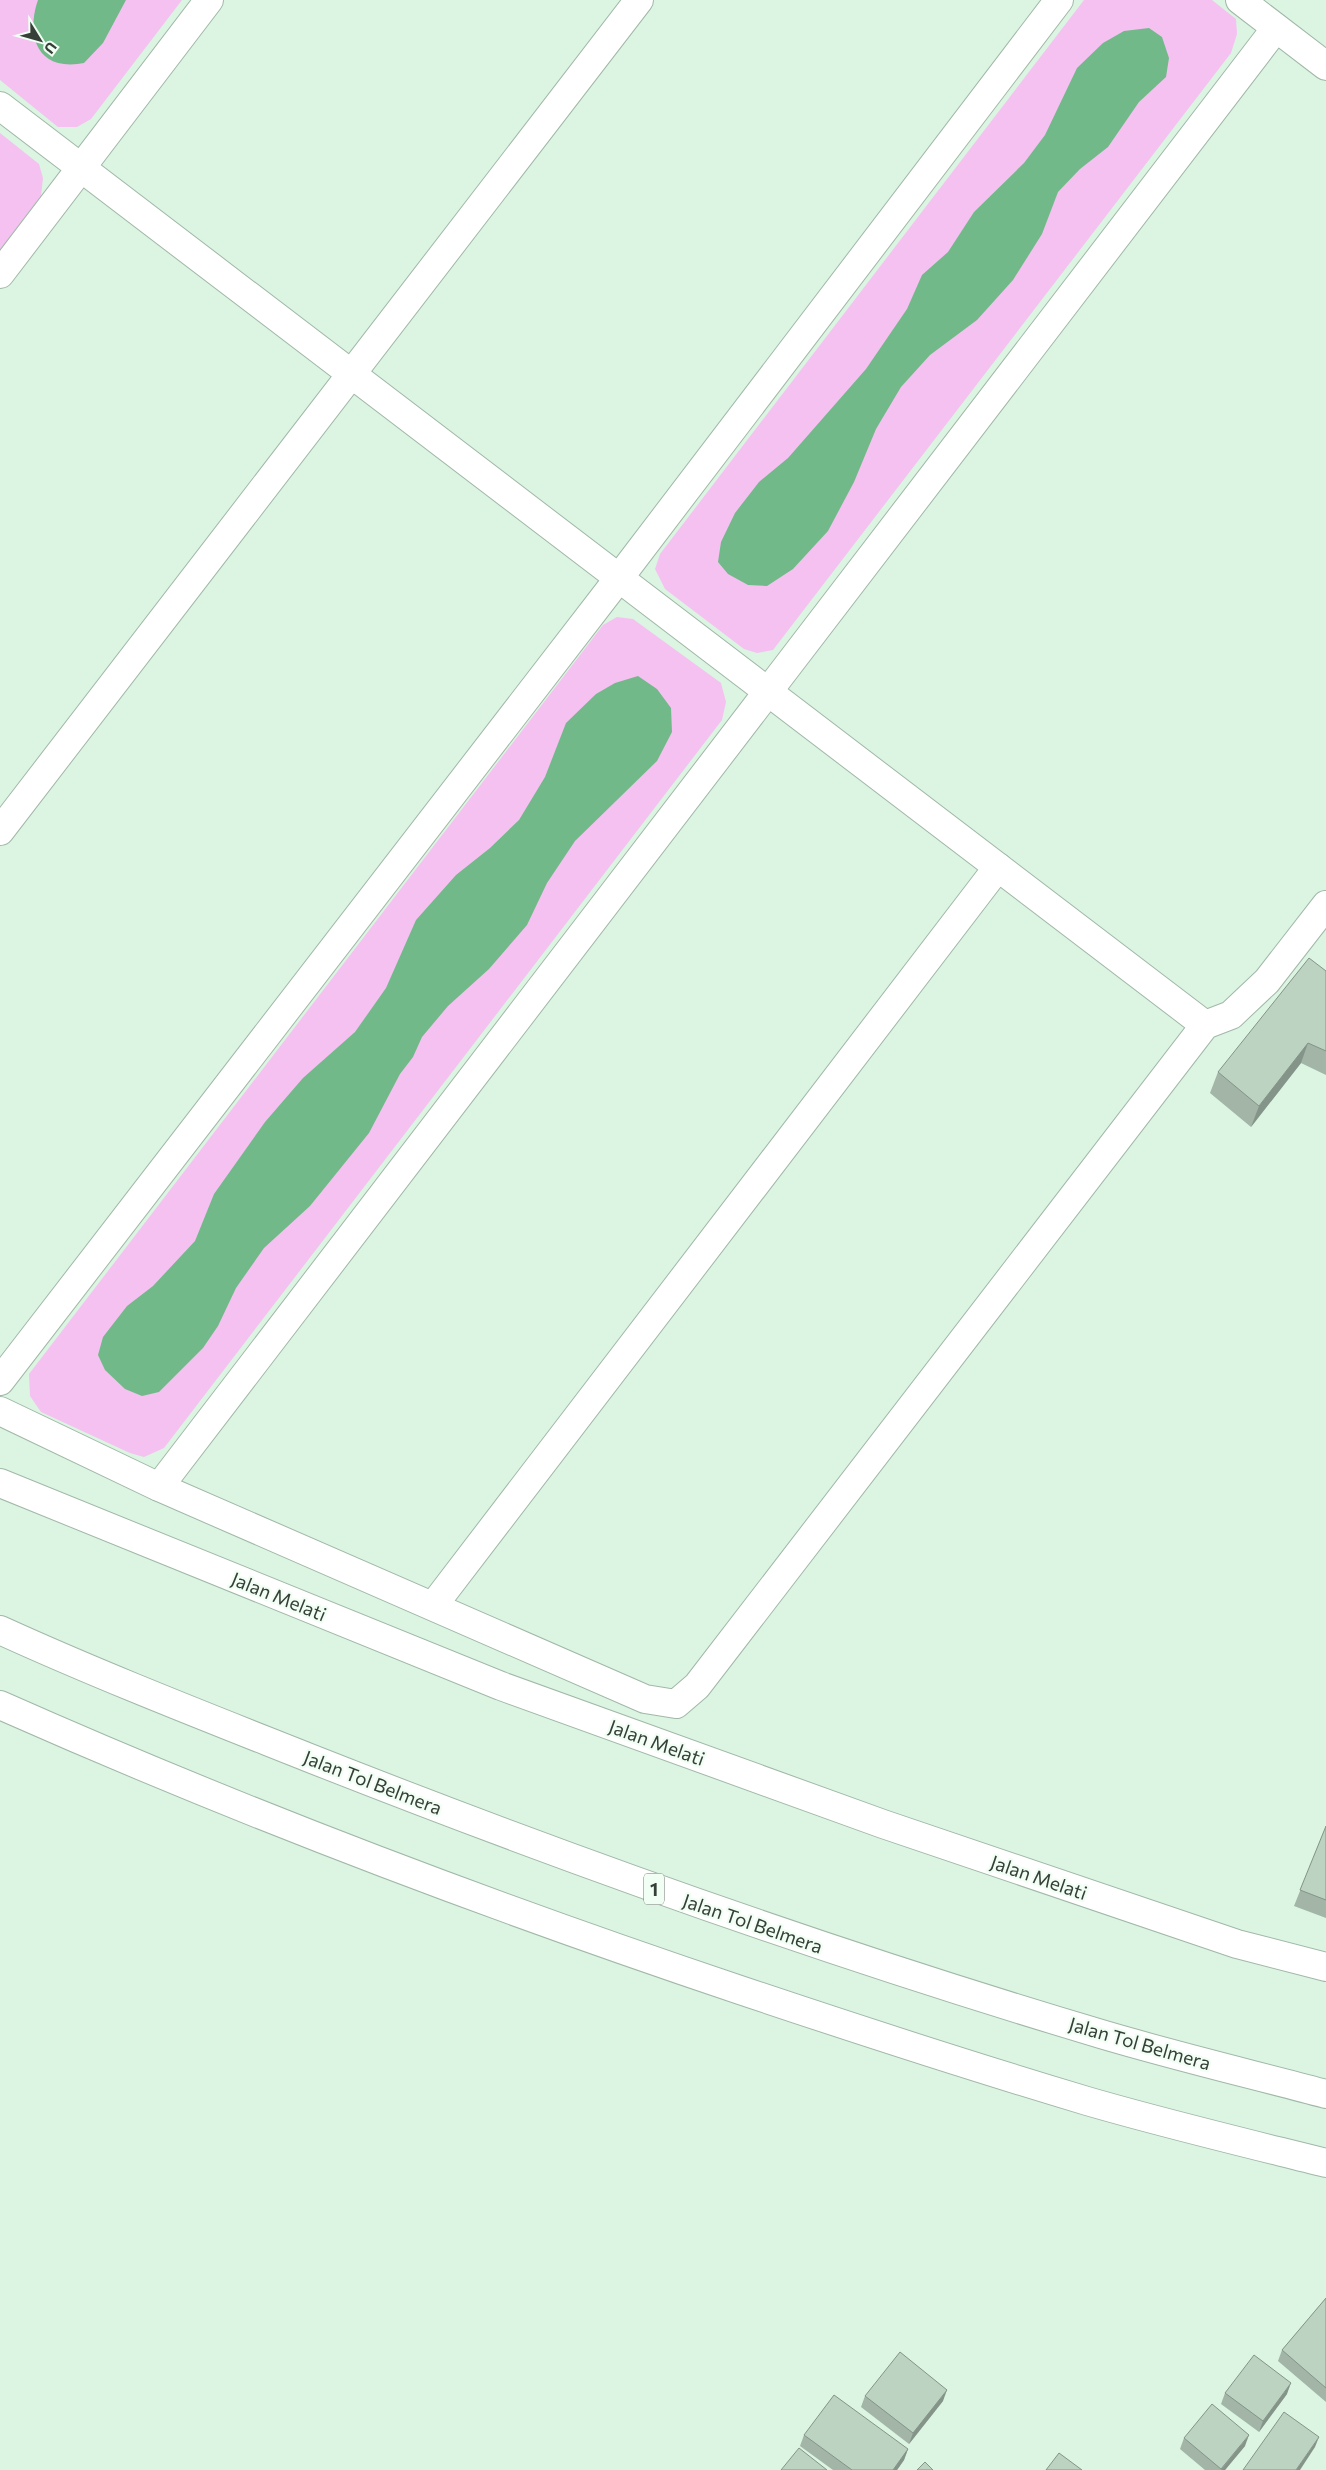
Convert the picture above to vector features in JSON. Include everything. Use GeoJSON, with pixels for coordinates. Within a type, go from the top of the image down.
{"type":"FeatureCollection","features":[{"type":"Feature","properties":{"kind":"main road"},"geometry":{"type":"LineString","coordinates":[[0,274],[209,0]]}},
{"type":"Feature","properties":{"kind":"main road"},"geometry":{"type":"LineString","coordinates":[[0,831],[350,373],[639,0]]}},
{"type":"Feature","properties":{"kind":"main road"},"geometry":{"type":"LineString","coordinates":[[0,1381],[619,578],[1059,0]]}},
{"type":"Feature","properties":{"kind":"main road"},"geometry":{"type":"LineString","coordinates":[[1240,0],[1326,66]]}},
{"type":"Feature","properties":{"kind":"main road"},"geometry":{"type":"LineString","coordinates":[[158,1487],[1276,28]]}},
{"type":"Feature","properties":{"kind":"main road"},"geometry":{"type":"LineString","coordinates":[[0,106],[1206,1024]]}},
{"type":"Feature","properties":{"kind":"main road"},"geometry":{"type":"LineString","coordinates":[[433,1606],[998,867]]}},
{"type":"Feature","properties":{"kind":"main road"},"geometry":{"type":"LineString","coordinates":[[0,1411],[158,1487],[645,1700],[676,1704],[697,1686],[1206,1024],[1231,1015],[1267,981],[1326,904]]}},
{"type":"Feature","properties":{"kind":"main road","name":"Jalan Melati"},"geometry":{"type":"LineString","coordinates":[[0,1483],[501,1686],[883,1824],[1237,1944],[1326,1967]]}},
{"type":"Feature","properties":{"kind":"main road","name":"Jalan Tol Belmera"},"geometry":{"type":"LineString","coordinates":[[0,1630],[82,1667],[404,1795],[635,1882],[805,1942],[1103,2035],[1326,2094]]}},
{"type":"Feature","properties":{"kind":"main road"},"geometry":{"type":"LineString","coordinates":[[0,1705],[112,1754],[333,1844],[492,1905],[878,2036],[1088,2101],[1326,2163]]}},
{"type":"Feature","properties":{"kind":"shaded area"},"geometry":{"type":"Polygon","coordinates":[[[0,0],[182,0],[91,119],[77,127],[58,127],[0,80],[0,0]]]}},
{"type":"Feature","properties":{"kind":"shaded area"},"geometry":{"type":"Polygon","coordinates":[[[38,0],[126,0],[103,43],[84,63],[64,64],[53,61],[45,56],[35,40],[34,20],[38,0]]]}},
{"type":"Feature","properties":{"kind":"shaded area"},"geometry":{"type":"Polygon","coordinates":[[[1084,0],[1212,0],[1236,19],[1237,34],[1231,53],[773,650],[757,653],[744,649],[665,589],[655,569],[660,554],[1084,0]]]}},
{"type":"Feature","properties":{"kind":"shaded area"},"geometry":{"type":"Polygon","coordinates":[[[1149,28],[1162,37],[1169,58],[1166,77],[1139,102],[1108,147],[1080,169],[1058,192],[1042,234],[1013,280],[977,320],[930,355],[901,387],[876,429],[854,482],[828,531],[793,569],[767,586],[748,585],[728,574],[718,562],[721,542],[735,513],[759,482],[788,458],[866,369],[907,309],[922,275],[948,252],[974,212],[1024,163],[1045,135],[1077,68],[1103,43],[1124,31],[1149,28]]]}},
{"type":"Feature","properties":{"kind":"shaded area"},"geometry":{"type":"Polygon","coordinates":[[[0,133],[39,164],[43,178],[41,196],[0,250],[0,133]]]}},
{"type":"Feature","properties":{"kind":"shaded area"},"geometry":{"type":"Polygon","coordinates":[[[617,617],[633,619],[721,683],[726,702],[722,720],[164,1448],[144,1457],[130,1453],[41,1412],[30,1396],[29,1374],[603,625],[617,617]]]}},
{"type":"Feature","properties":{"kind":"shaded area"},"geometry":{"type":"Polygon","coordinates":[[[638,676],[657,689],[671,708],[672,732],[657,761],[575,841],[547,883],[527,925],[489,969],[448,1006],[422,1037],[413,1057],[400,1074],[369,1133],[310,1206],[264,1248],[236,1288],[218,1326],[203,1348],[159,1392],[142,1396],[125,1389],[105,1370],[98,1355],[103,1337],[127,1306],[153,1286],[195,1241],[214,1194],[265,1122],[303,1078],[355,1032],[386,988],[416,920],[456,875],[490,848],[519,820],[545,777],[566,723],[596,694],[615,683],[638,676]]]}},
{"type":"Feature","properties":{"kind":"building"},"geometry":{"type":"Polygon","coordinates":[[[1309,958],[1326,971],[1326,1051],[1308,1043],[1259,1106],[1218,1072],[1309,958]]]}},
{"type":"Feature","properties":{"kind":"building"},"geometry":{"type":"Polygon","coordinates":[[[1326,1826],[1326,1900],[1300,1890],[1326,1826]]]}},
{"type":"Feature","properties":{"kind":"building"},"geometry":{"type":"Polygon","coordinates":[[[1326,2298],[1326,2388],[1282,2350],[1326,2298]]]}},
{"type":"Feature","properties":{"kind":"building"},"geometry":{"type":"Polygon","coordinates":[[[900,2352],[947,2390],[913,2433],[865,2396],[900,2352]]]}},
{"type":"Feature","properties":{"kind":"building"},"geometry":{"type":"Polygon","coordinates":[[[1254,2355],[1291,2383],[1263,2421],[1225,2393],[1254,2355]]]}},
{"type":"Feature","properties":{"kind":"building"},"geometry":{"type":"Polygon","coordinates":[[[834,2395],[908,2449],[893,2470],[852,2470],[804,2435],[834,2395]]]}},
{"type":"Feature","properties":{"kind":"building"},"geometry":{"type":"Polygon","coordinates":[[[1212,2404],[1249,2435],[1221,2469],[1184,2438],[1212,2404]]]}},
{"type":"Feature","properties":{"kind":"building"},"geometry":{"type":"Polygon","coordinates":[[[1284,2412],[1319,2437],[1296,2470],[1243,2470],[1284,2412]]]}},
{"type":"Feature","properties":{"kind":"building"},"geometry":{"type":"Polygon","coordinates":[[[799,2448],[827,2470],[781,2470],[799,2448]]]}},
{"type":"Feature","properties":{"kind":"building"},"geometry":{"type":"Polygon","coordinates":[[[1059,2453],[1082,2470],[1046,2470],[1059,2453]]]}},
{"type":"Feature","properties":{"kind":"building"},"geometry":{"type":"Polygon","coordinates":[[[925,2462],[933,2470],[917,2470],[925,2462]]]}}]}
